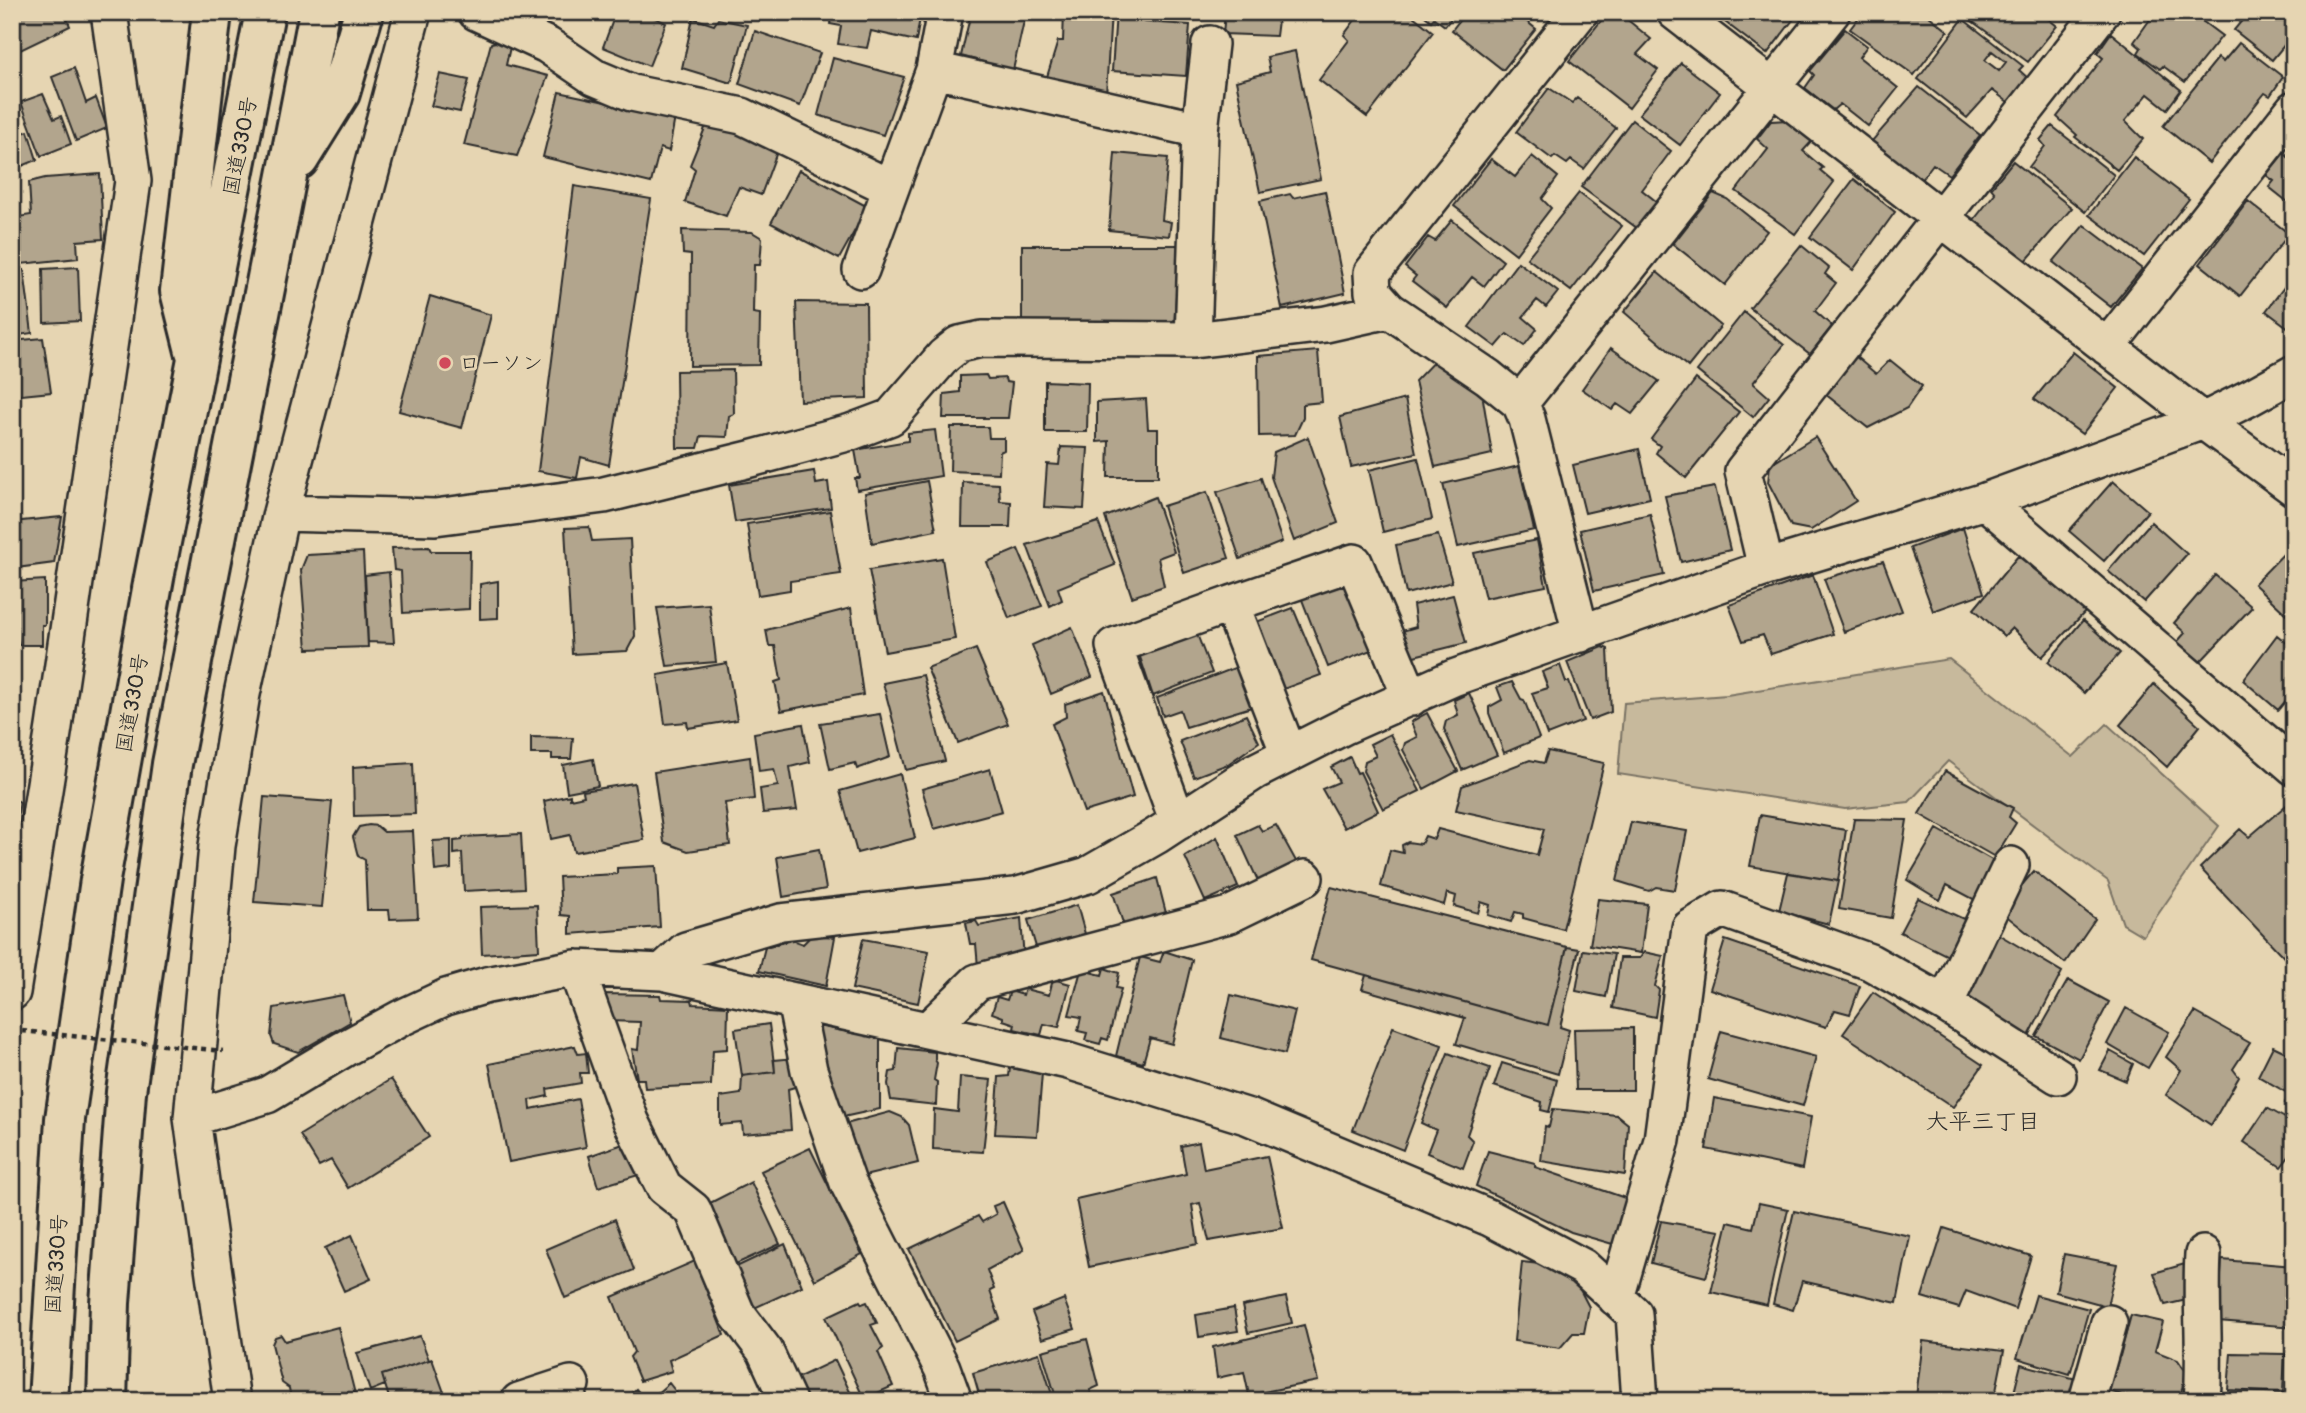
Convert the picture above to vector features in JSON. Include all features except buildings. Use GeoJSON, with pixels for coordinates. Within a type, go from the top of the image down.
{"type":"FeatureCollection","features":[{"type":"Feature","properties":{"kind":"highway"},"geometry":{"type":"LineString","coordinates":[[198,363],[180,291],[212,12]]}},
{"type":"Feature","properties":{"kind":"highway","name":"国道330号"},"geometry":{"type":"LineString","coordinates":[[48,1401],[65,1119],[100,880],[154,578],[265,12]]}},
{"type":"Feature","properties":{"kind":"highway"},"geometry":{"type":"LineString","coordinates":[[107,1401],[110,1303],[127,1092],[172,764],[319,12]]}},
{"type":"Feature","properties":{"kind":"highway"},"geometry":{"type":"LineString","coordinates":[[287,178],[340,93],[365,12]]}},
{"type":"Feature","properties":{"kind":"street"},"geometry":{"type":"LineString","coordinates":[[12,992],[14,954],[36,846],[133,181],[109,12]]}},
{"type":"Feature","properties":{"kind":"street"},"geometry":{"type":"LineString","coordinates":[[232,1401],[192,1118],[217,846],[242,694],[281,513],[413,12]]}},
{"type":"Feature","properties":{"kind":"street"},"geometry":{"type":"LineString","coordinates":[[476,12],[547,45],[594,76],[632,93],[741,116],[891,188]]}},
{"type":"Feature","properties":{"kind":"street"},"geometry":{"type":"LineString","coordinates":[[861,270],[934,71],[945,12]]}},
{"type":"Feature","properties":{"kind":"street"},"geometry":{"type":"LineString","coordinates":[[1580,12],[1373,273],[1373,292],[1389,310],[1488,377],[1520,403],[1527,419],[1581,634]]}},
{"type":"Feature","properties":{"kind":"street"},"geometry":{"type":"LineString","coordinates":[[1675,12],[2203,421],[2294,488]]}},
{"type":"Feature","properties":{"kind":"street"},"geometry":{"type":"LineString","coordinates":[[1520,403],[1832,12]]}},
{"type":"Feature","properties":{"kind":"street"},"geometry":{"type":"LineString","coordinates":[[1766,568],[1742,471],[2102,12]]}},
{"type":"Feature","properties":{"kind":"street"},"geometry":{"type":"LineString","coordinates":[[1193,340],[1200,130],[1210,44]]}},
{"type":"Feature","properties":{"kind":"street"},"geometry":{"type":"LineString","coordinates":[[934,71],[1200,130]]}},
{"type":"Feature","properties":{"kind":"street"},"geometry":{"type":"LineString","coordinates":[[2107,347],[2294,109]]}},
{"type":"Feature","properties":{"kind":"street"},"geometry":{"type":"LineString","coordinates":[[281,513],[435,517],[604,495],[838,436],[891,417],[944,356],[959,344],[982,339],[1193,340],[1326,324],[1389,310]]}},
{"type":"Feature","properties":{"kind":"street"},"geometry":{"type":"LineString","coordinates":[[663,972],[686,950],[781,922],[1015,895],[1088,875],[1178,822],[1254,772],[1345,726],[1453,678],[1766,568],[1985,501],[2203,421],[2294,373]]}},
{"type":"Feature","properties":{"kind":"street"},"geometry":{"type":"LineString","coordinates":[[1985,501],[2294,767]]}},
{"type":"Feature","properties":{"kind":"street"},"geometry":{"type":"LineString","coordinates":[[1178,822],[1114,646],[1354,562],[1411,698]]}},
{"type":"Feature","properties":{"kind":"street"},"geometry":{"type":"LineString","coordinates":[[1231,604],[1289,754]]}},
{"type":"Feature","properties":{"kind":"street"},"geometry":{"type":"LineString","coordinates":[[1945,1004],[2011,866]]}},
{"type":"Feature","properties":{"kind":"street"},"geometry":{"type":"LineString","coordinates":[[928,1030],[977,982],[1229,915],[1305,878]]}},
{"type":"Feature","properties":{"kind":"street"},"geometry":{"type":"LineString","coordinates":[[1616,1298],[1662,1140],[1690,928],[1722,909],[1870,962],[1945,1004],[2058,1076]]}},
{"type":"Feature","properties":{"kind":"street"},"geometry":{"type":"LineString","coordinates":[[192,1118],[267,1095],[344,1049],[446,997],[488,985],[576,968],[663,972],[1068,1061],[1249,1117],[1490,1218],[1583,1267],[1634,1314],[1640,1401]]}},
{"type":"Feature","properties":{"kind":"street"},"geometry":{"type":"LineString","coordinates":[[576,968],[631,1121],[664,1187],[693,1210],[737,1314],[765,1351],[788,1401]]}},
{"type":"Feature","properties":{"kind":"street"},"geometry":{"type":"LineString","coordinates":[[795,1001],[809,1070],[848,1183],[942,1368],[954,1401]]}},
{"type":"Feature","properties":{"kind":"street"},"geometry":{"type":"LineString","coordinates":[[2202,1401],[2205,1364],[2200,1299],[2203,1254]]}},
{"type":"Feature","properties":{"kind":"street"},"geometry":{"type":"LineString","coordinates":[[2087,1401],[2109,1323]]}},
{"type":"Feature","properties":{"kind":"street"},"geometry":{"type":"LineString","coordinates":[[519,1401],[571,1384]]}},
{"type":"Feature","properties":{"kind":"path"},"geometry":{"type":"LineString","coordinates":[[12,1030],[223,1051]]}},
{"type":"Feature","properties":{"kind":"shaded area"},"geometry":{"type":"Polygon","coordinates":[[[1949,659],[2073,757],[2107,724],[2219,826],[2143,936],[2123,924],[2108,881],[1948,761],[1909,802],[1845,809],[1618,774],[1624,703],[1727,695],[1949,659]]]}},
{"type":"Feature","properties":{"kind":"place","name":"ローソン"},"geometry":{"type":"Point","coordinates":[445,363]}},
{"type":"Feature","properties":{"kind":"district","name":"大平三丁目"},"geometry":{"type":"Point","coordinates":[1983,1121]}}]}
